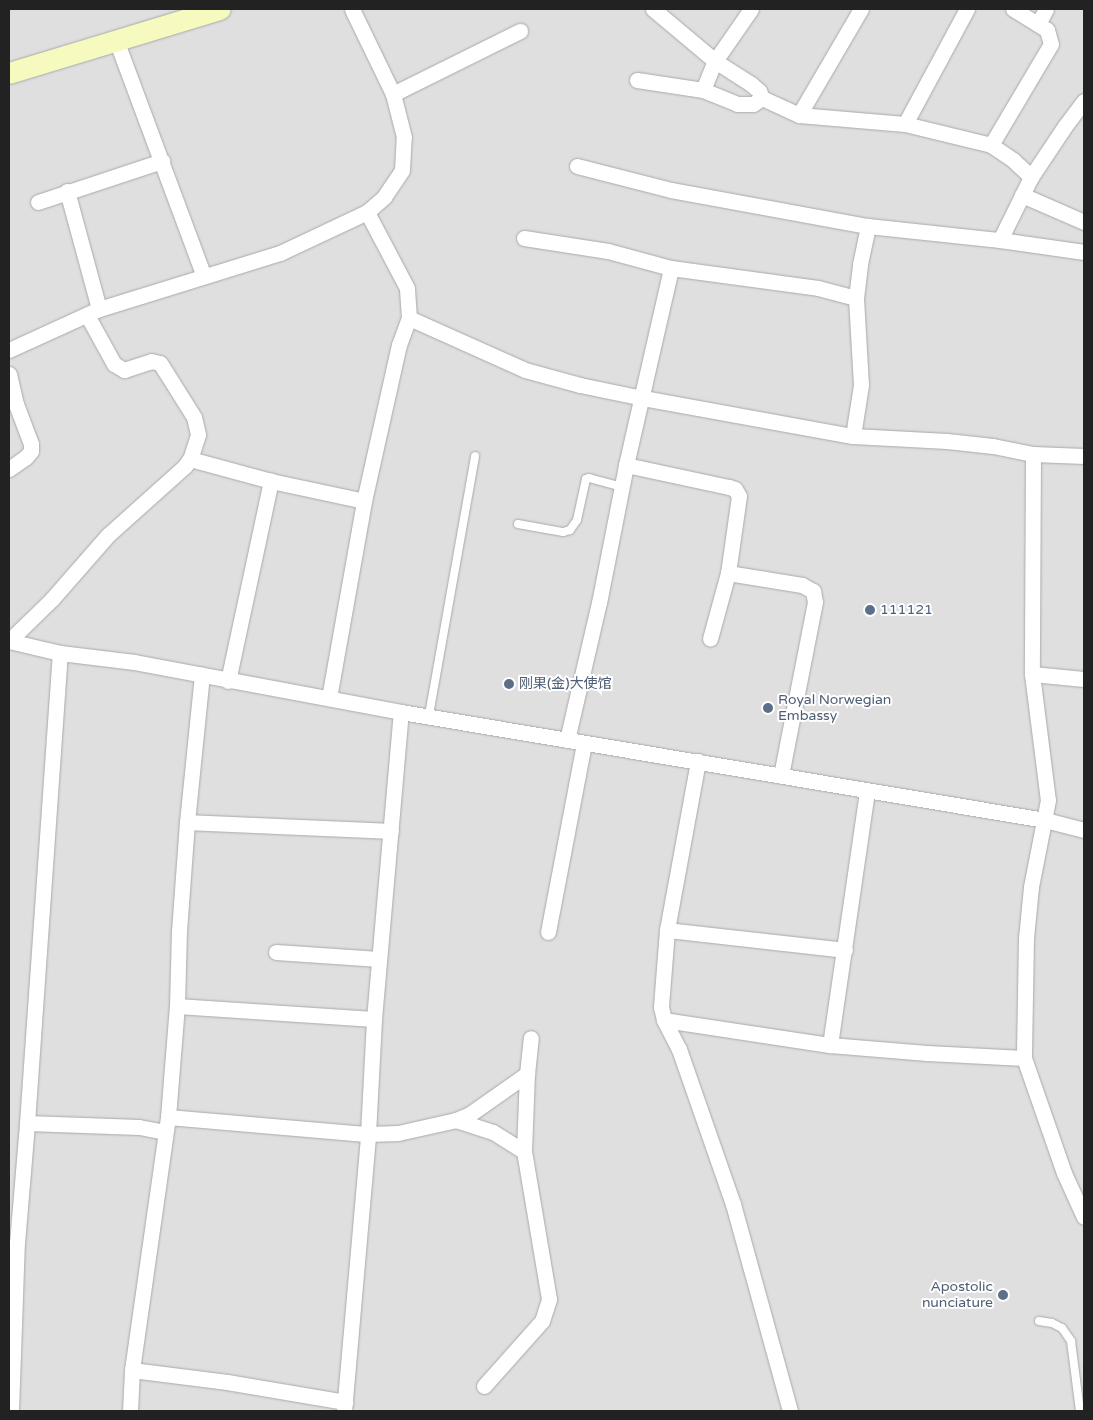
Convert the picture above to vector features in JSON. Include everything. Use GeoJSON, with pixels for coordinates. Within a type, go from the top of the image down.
{"type":"FeatureCollection","features":[{"type":"Feature","properties":{"kind":"street"},"geometry":{"type":"LineString","coordinates":[[9,73],[219,9]]}},
{"type":"Feature","properties":{"kind":"street"},"geometry":{"type":"LineString","coordinates":[[9,350],[93,312],[280,253],[367,212],[384,197],[402,170],[404,137],[393,94],[352,9]]}},
{"type":"Feature","properties":{"kind":"street"},"geometry":{"type":"LineString","coordinates":[[653,9],[715,61],[751,84],[759,91],[762,98],[799,114],[905,124],[991,145],[1013,160],[1031,177]]}},
{"type":"Feature","properties":{"kind":"street"},"geometry":{"type":"LineString","coordinates":[[702,90],[715,61],[751,9]]}},
{"type":"Feature","properties":{"kind":"street"},"geometry":{"type":"LineString","coordinates":[[799,114],[861,9]]}},
{"type":"Feature","properties":{"kind":"street"},"geometry":{"type":"LineString","coordinates":[[905,124],[967,9]]}},
{"type":"Feature","properties":{"kind":"street"},"geometry":{"type":"LineString","coordinates":[[991,145],[1051,44],[1047,30],[1013,9]]}},
{"type":"Feature","properties":{"kind":"street"},"geometry":{"type":"LineString","coordinates":[[1038,24],[1046,9]]}},
{"type":"Feature","properties":{"kind":"street"},"geometry":{"type":"LineString","coordinates":[[393,94],[520,31]]}},
{"type":"Feature","properties":{"kind":"street"},"geometry":{"type":"LineString","coordinates":[[116,40],[204,276]]}},
{"type":"Feature","properties":{"kind":"street"},"geometry":{"type":"LineString","coordinates":[[637,80],[702,90],[737,104],[753,104],[762,98]]}},
{"type":"Feature","properties":{"kind":"street"},"geometry":{"type":"LineString","coordinates":[[1000,240],[1031,177],[1084,101]]}},
{"type":"Feature","properties":{"kind":"street"},"geometry":{"type":"LineString","coordinates":[[38,202],[162,161]]}},
{"type":"Feature","properties":{"kind":"street"},"geometry":{"type":"LineString","coordinates":[[577,166],[671,190],[868,226],[1000,240],[1084,252]]}},
{"type":"Feature","properties":{"kind":"street"},"geometry":{"type":"LineString","coordinates":[[67,191],[93,312],[114,364],[124,370],[151,360],[160,363],[194,417],[198,435],[190,459],[185,466],[108,534],[52,599],[9,641],[60,653],[134,662],[401,712],[429,715],[584,743],[1045,820],[1084,830]]}},
{"type":"Feature","properties":{"kind":"street"},"geometry":{"type":"LineString","coordinates":[[1022,195],[1084,222]]}},
{"type":"Feature","properties":{"kind":"street"},"geometry":{"type":"LineString","coordinates":[[329,698],[364,501],[398,344],[409,318],[407,288],[367,212]]}},
{"type":"Feature","properties":{"kind":"street"},"geometry":{"type":"LineString","coordinates":[[853,436],[861,386],[856,298],[860,264],[868,226]]}},
{"type":"Feature","properties":{"kind":"street"},"geometry":{"type":"LineString","coordinates":[[524,238],[608,250],[671,268],[818,288],[856,298]]}},
{"type":"Feature","properties":{"kind":"street"},"geometry":{"type":"LineString","coordinates":[[567,740],[599,602],[626,465],[643,398],[671,268]]}},
{"type":"Feature","properties":{"kind":"street"},"geometry":{"type":"LineString","coordinates":[[409,318],[526,370],[580,385],[643,398],[853,436],[965,443],[1033,454],[1084,456]]}},
{"type":"Feature","properties":{"kind":"street"},"geometry":{"type":"LineString","coordinates":[[9,374],[16,404],[31,444],[31,451],[9,469]]}},
{"type":"Feature","properties":{"kind":"street"},"geometry":{"type":"LineString","coordinates":[[1033,454],[1032,674],[1048,800],[1031,887],[1026,938],[1024,1058],[1064,1173],[1084,1217]]}},
{"type":"Feature","properties":{"kind":"street"},"geometry":{"type":"LineString","coordinates":[[190,459],[271,481],[364,501]]}},
{"type":"Feature","properties":{"kind":"street"},"geometry":{"type":"LineString","coordinates":[[626,465],[735,489],[739,496],[728,573],[710,639]]}},
{"type":"Feature","properties":{"kind":"street"},"geometry":{"type":"LineString","coordinates":[[228,681],[271,481]]}},
{"type":"Feature","properties":{"kind":"street"},"geometry":{"type":"LineString","coordinates":[[728,573],[802,584],[813,591],[815,602],[781,776]]}},
{"type":"Feature","properties":{"kind":"street"},"geometry":{"type":"LineString","coordinates":[[11,1411],[13,1244],[27,1123],[60,653]]}},
{"type":"Feature","properties":{"kind":"street"},"geometry":{"type":"LineString","coordinates":[[1032,674],[1084,679]]}},
{"type":"Feature","properties":{"kind":"street"},"geometry":{"type":"LineString","coordinates":[[130,1411],[132,1370],[166,1124],[177,1006],[179,931],[187,822],[202,676]]}},
{"type":"Feature","properties":{"kind":"street"},"geometry":{"type":"LineString","coordinates":[[132,1370],[227,1382],[345,1407],[368,1134],[374,1019],[401,712]]}},
{"type":"Feature","properties":{"kind":"street"},"geometry":{"type":"LineString","coordinates":[[548,932],[584,743]]}},
{"type":"Feature","properties":{"kind":"street"},"geometry":{"type":"LineString","coordinates":[[698,761],[667,930],[662,992],[664,1020],[679,1049],[733,1204],[790,1411]]}},
{"type":"Feature","properties":{"kind":"street"},"geometry":{"type":"LineString","coordinates":[[830,1045],[867,791]]}},
{"type":"Feature","properties":{"kind":"street"},"geometry":{"type":"LineString","coordinates":[[187,822],[391,831]]}},
{"type":"Feature","properties":{"kind":"street"},"geometry":{"type":"LineString","coordinates":[[667,930],[844,950]]}},
{"type":"Feature","properties":{"kind":"street"},"geometry":{"type":"LineString","coordinates":[[276,952],[379,959]]}},
{"type":"Feature","properties":{"kind":"street"},"geometry":{"type":"LineString","coordinates":[[177,1006],[374,1019]]}},
{"type":"Feature","properties":{"kind":"street"},"geometry":{"type":"LineString","coordinates":[[664,1020],[743,1030],[830,1045],[1024,1058]]}},
{"type":"Feature","properties":{"kind":"street"},"geometry":{"type":"LineString","coordinates":[[484,1386],[542,1321],[547,1310],[548,1299],[524,1151],[527,1074],[531,1038]]}},
{"type":"Feature","properties":{"kind":"street"},"geometry":{"type":"LineString","coordinates":[[27,1123],[139,1128],[166,1124],[368,1134],[398,1133],[456,1120],[481,1108],[527,1074]]}},
{"type":"Feature","properties":{"kind":"street"},"geometry":{"type":"LineString","coordinates":[[456,1120],[493,1132],[524,1151]]}},
{"type":"Feature","properties":{"kind":"lane"},"geometry":{"type":"LineString","coordinates":[[429,715],[475,456]]}},
{"type":"Feature","properties":{"kind":"lane"},"geometry":{"type":"LineString","coordinates":[[518,524],[563,532],[570,530],[577,520],[586,480],[589,478],[622,486]]}},
{"type":"Feature","properties":{"kind":"lane"},"geometry":{"type":"LineString","coordinates":[[1039,1321],[1052,1323],[1062,1328],[1071,1341],[1080,1411]]}},
{"type":"Feature","properties":{"kind":"shaded area"},"geometry":{"type":"Polygon","coordinates":[[[9,9],[1084,9],[1084,1411],[9,1411],[9,9]]]}},
{"type":"Feature","properties":{"kind":"place","name":"111121"},"geometry":{"type":"Point","coordinates":[870,610]}},
{"type":"Feature","properties":{"kind":"place","name":"刚果(金)大使馆"},"geometry":{"type":"Point","coordinates":[509,684]}},
{"type":"Feature","properties":{"kind":"place","name":"Royal Norwegian Embassy"},"geometry":{"type":"Point","coordinates":[768,708]}},
{"type":"Feature","properties":{"kind":"place","name":"Apostolic nunciature"},"geometry":{"type":"Point","coordinates":[1003,1295]}}]}
